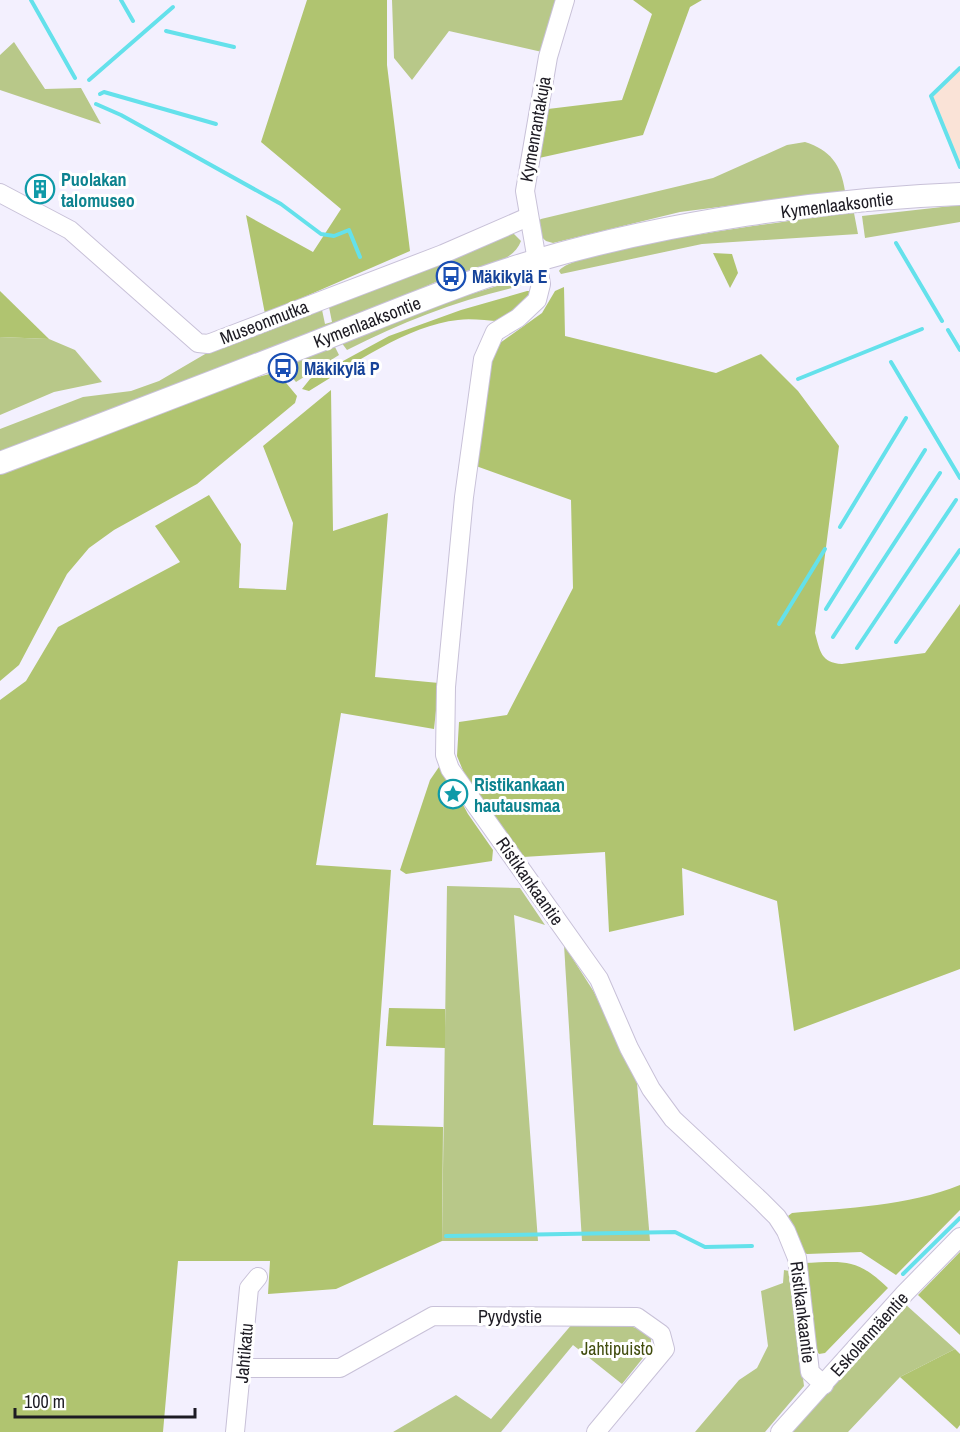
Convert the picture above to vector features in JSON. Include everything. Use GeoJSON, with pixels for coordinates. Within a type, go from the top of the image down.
{"type":"FeatureCollection","features":[{"type":"Feature","properties":{"kind":"main road","name":"Kymenlaaksontie"},"geometry":{"type":"LineString","coordinates":[[0,463],[447,291],[535,261],[624,238],[710,222],[814,207],[915,196],[960,194]]}},
{"type":"Feature","properties":{"kind":"street","name":"Kymenrantakuja"},"geometry":{"type":"LineString","coordinates":[[535,261],[525,191],[548,57],[565,0]]}},
{"type":"Feature","properties":{"kind":"street","name":"Museonmutka"},"geometry":{"type":"LineString","coordinates":[[0,193],[70,230],[198,342],[208,344],[443,254],[528,217]]}},
{"type":"Feature","properties":{"kind":"street","name":"Ristikankaantie"},"geometry":{"type":"LineString","coordinates":[[535,261],[542,284],[537,300],[518,318],[495,332],[483,359],[463,509],[446,687],[445,755],[450,769],[599,979],[629,1048],[662,1104],[690,1137],[777,1217],[786,1231],[797,1258],[810,1372],[824,1384]]}},
{"type":"Feature","properties":{"kind":"street","name":"Eskolanmäentie"},"geometry":{"type":"LineString","coordinates":[[780,1432],[960,1237]]}},
{"type":"Feature","properties":{"kind":"street","name":"Jahtikatu"},"geometry":{"type":"LineString","coordinates":[[235,1432],[249,1288],[258,1277]]}},
{"type":"Feature","properties":{"kind":"street","name":"Pyydystie"},"geometry":{"type":"LineString","coordinates":[[243,1368],[339,1368],[433,1316],[637,1317],[661,1334],[665,1349],[596,1432]]}},
{"type":"Feature","properties":{"kind":"shaded area"},"geometry":{"type":"Polygon","coordinates":[[[960,70],[960,165],[931,98],[960,70]]]}},
{"type":"Feature","properties":{"kind":"green space"},"geometry":{"type":"Polygon","coordinates":[[[307,0],[387,0],[387,65],[410,251],[265,314],[246,215],[313,252],[341,209],[261,142],[307,0]]]}},
{"type":"Feature","properties":{"kind":"green space"},"geometry":{"type":"Polygon","coordinates":[[[392,0],[556,0],[542,52],[449,31],[412,80],[394,58],[392,0]]]}},
{"type":"Feature","properties":{"kind":"green space"},"geometry":{"type":"Polygon","coordinates":[[[633,0],[702,0],[690,7],[643,135],[539,158],[548,109],[622,100],[652,14],[633,0]]]}},
{"type":"Feature","properties":{"kind":"green space"},"geometry":{"type":"Polygon","coordinates":[[[14,42],[45,89],[81,88],[101,124],[0,90],[0,55],[14,42]]]}},
{"type":"Feature","properties":{"kind":"green space"},"geometry":{"type":"Polygon","coordinates":[[[805,142],[821,149],[833,159],[841,173],[845,191],[680,212],[553,243],[546,241],[537,233],[535,223],[541,219],[713,178],[787,145],[805,142]]]}},
{"type":"Feature","properties":{"kind":"green space"},"geometry":{"type":"Polygon","coordinates":[[[960,205],[960,222],[865,238],[862,216],[960,205]]]}},
{"type":"Feature","properties":{"kind":"green space"},"geometry":{"type":"Polygon","coordinates":[[[854,213],[858,234],[702,244],[561,274],[559,271],[574,262],[648,244],[747,227],[854,213]]]}},
{"type":"Feature","properties":{"kind":"green space"},"geometry":{"type":"Polygon","coordinates":[[[513,233],[521,241],[510,255],[492,264],[454,274],[448,255],[513,233]]]}},
{"type":"Feature","properties":{"kind":"green space"},"geometry":{"type":"Polygon","coordinates":[[[713,253],[732,254],[738,273],[730,288],[713,253]]]}},
{"type":"Feature","properties":{"kind":"green space"},"geometry":{"type":"Polygon","coordinates":[[[442,261],[447,277],[375,309],[0,453],[0,429],[83,397],[131,391],[159,381],[212,350],[321,305],[325,324],[332,322],[328,302],[442,261]]]}},
{"type":"Feature","properties":{"kind":"green space"},"geometry":{"type":"Polygon","coordinates":[[[523,278],[528,279],[530,284],[506,289],[437,311],[347,350],[341,342],[458,298],[523,278]]]}},
{"type":"Feature","properties":{"kind":"green space"},"geometry":{"type":"Polygon","coordinates":[[[564,287],[565,336],[716,373],[761,354],[798,391],[839,446],[815,633],[822,655],[830,661],[842,664],[925,653],[960,604],[960,969],[794,1031],[777,901],[682,868],[684,915],[609,932],[605,852],[523,857],[464,773],[457,756],[459,722],[507,715],[573,588],[571,500],[476,466],[488,369],[500,343],[542,313],[555,291],[564,287]]]}},
{"type":"Feature","properties":{"kind":"green space"},"geometry":{"type":"Polygon","coordinates":[[[0,291],[49,339],[0,337],[0,291]]]}},
{"type":"Feature","properties":{"kind":"green space"},"geometry":{"type":"Polygon","coordinates":[[[532,291],[532,296],[500,321],[469,319],[439,323],[400,338],[362,358],[309,391],[302,389],[310,379],[389,336],[461,310],[532,291]]]}},
{"type":"Feature","properties":{"kind":"green space"},"geometry":{"type":"Polygon","coordinates":[[[0,337],[49,339],[75,350],[102,382],[54,392],[0,415],[0,337]]]}},
{"type":"Feature","properties":{"kind":"green space"},"geometry":{"type":"Polygon","coordinates":[[[334,345],[339,355],[296,382],[290,375],[289,366],[334,345]]]}},
{"type":"Feature","properties":{"kind":"green space"},"geometry":{"type":"Polygon","coordinates":[[[277,372],[297,396],[295,403],[197,484],[114,530],[89,548],[67,574],[19,665],[0,681],[0,473],[246,380],[277,372]]]}},
{"type":"Feature","properties":{"kind":"green space"},"geometry":{"type":"Polygon","coordinates":[[[331,390],[333,531],[388,513],[375,677],[439,683],[434,729],[341,713],[316,865],[391,870],[373,1125],[443,1127],[442,1241],[336,1289],[268,1294],[270,1261],[178,1261],[163,1432],[0,1432],[0,700],[26,681],[58,627],[180,562],[155,526],[209,495],[241,544],[239,588],[286,590],[293,523],[263,446],[331,390]]]}},
{"type":"Feature","properties":{"kind":"green space"},"geometry":{"type":"Polygon","coordinates":[[[441,764],[468,814],[493,850],[492,861],[406,874],[400,870],[430,780],[441,764]]]}},
{"type":"Feature","properties":{"kind":"green space"},"geometry":{"type":"Polygon","coordinates":[[[447,886],[520,888],[545,925],[514,915],[538,1241],[442,1241],[447,886]]]}},
{"type":"Feature","properties":{"kind":"green space"},"geometry":{"type":"Polygon","coordinates":[[[564,945],[594,992],[637,1083],[650,1241],[582,1241],[564,945]]]}},
{"type":"Feature","properties":{"kind":"green space"},"geometry":{"type":"Polygon","coordinates":[[[389,1008],[445,1009],[445,1048],[386,1046],[389,1008]]]}},
{"type":"Feature","properties":{"kind":"green space"},"geometry":{"type":"Polygon","coordinates":[[[960,1185],[960,1210],[896,1275],[861,1252],[807,1254],[803,1252],[788,1216],[792,1213],[898,1202],[920,1198],[960,1185]]]}},
{"type":"Feature","properties":{"kind":"green space"},"geometry":{"type":"Polygon","coordinates":[[[960,1252],[960,1335],[918,1295],[960,1252]]]}},
{"type":"Feature","properties":{"kind":"green space"},"geometry":{"type":"Polygon","coordinates":[[[839,1262],[858,1266],[888,1288],[825,1353],[819,1354],[816,1350],[803,1263],[839,1262]]]}},
{"type":"Feature","properties":{"kind":"green space"},"geometry":{"type":"Polygon","coordinates":[[[784,1270],[789,1271],[804,1386],[765,1432],[695,1432],[739,1380],[757,1368],[768,1346],[761,1291],[783,1283],[784,1270]]]}},
{"type":"Feature","properties":{"kind":"green space"},"geometry":{"type":"Polygon","coordinates":[[[905,1304],[955,1349],[900,1377],[848,1432],[788,1432],[905,1304]]]}},
{"type":"Feature","properties":{"kind":"green space","name":"Jahtipuisto"},"geometry":{"type":"Polygon","coordinates":[[[573,1323],[624,1324],[642,1330],[651,1338],[651,1348],[622,1384],[573,1345],[501,1432],[393,1432],[456,1395],[491,1419],[573,1323]]]}},
{"type":"Feature","properties":{"kind":"green space"},"geometry":{"type":"Polygon","coordinates":[[[955,1349],[960,1354],[960,1425],[957,1429],[900,1377],[955,1349]]]}},
{"type":"Feature","properties":{"kind":"waterway"},"geometry":{"type":"LineString","coordinates":[[31,0],[75,78]]}},
{"type":"Feature","properties":{"kind":"waterway"},"geometry":{"type":"LineString","coordinates":[[121,0],[133,21]]}},
{"type":"Feature","properties":{"kind":"waterway"},"geometry":{"type":"LineString","coordinates":[[89,80],[173,7]]}},
{"type":"Feature","properties":{"kind":"waterway"},"geometry":{"type":"LineString","coordinates":[[166,31],[234,47]]}},
{"type":"Feature","properties":{"kind":"waterway"},"geometry":{"type":"LineString","coordinates":[[960,68],[931,96],[960,167]]}},
{"type":"Feature","properties":{"kind":"waterway"},"geometry":{"type":"LineString","coordinates":[[100,94],[104,92],[216,124]]}},
{"type":"Feature","properties":{"kind":"waterway"},"geometry":{"type":"LineString","coordinates":[[96,104],[121,115],[281,204],[321,234],[334,236],[349,230],[360,257]]}},
{"type":"Feature","properties":{"kind":"waterway"},"geometry":{"type":"LineString","coordinates":[[896,243],[942,321]]}},
{"type":"Feature","properties":{"kind":"waterway"},"geometry":{"type":"LineString","coordinates":[[798,379],[922,329]]}},
{"type":"Feature","properties":{"kind":"waterway"},"geometry":{"type":"LineString","coordinates":[[948,330],[960,350]]}},
{"type":"Feature","properties":{"kind":"waterway"},"geometry":{"type":"LineString","coordinates":[[891,362],[960,478]]}},
{"type":"Feature","properties":{"kind":"waterway"},"geometry":{"type":"LineString","coordinates":[[840,527],[906,418]]}},
{"type":"Feature","properties":{"kind":"waterway"},"geometry":{"type":"LineString","coordinates":[[826,609],[925,450]]}},
{"type":"Feature","properties":{"kind":"waterway"},"geometry":{"type":"LineString","coordinates":[[833,637],[940,473]]}},
{"type":"Feature","properties":{"kind":"waterway"},"geometry":{"type":"LineString","coordinates":[[857,648],[956,500]]}},
{"type":"Feature","properties":{"kind":"waterway"},"geometry":{"type":"LineString","coordinates":[[779,624],[825,549]]}},
{"type":"Feature","properties":{"kind":"waterway"},"geometry":{"type":"LineString","coordinates":[[896,642],[960,550]]}},
{"type":"Feature","properties":{"kind":"waterway"},"geometry":{"type":"LineString","coordinates":[[903,1274],[960,1218]]}},
{"type":"Feature","properties":{"kind":"waterway"},"geometry":{"type":"LineString","coordinates":[[446,1236],[675,1232],[705,1247],[752,1246]]}},
{"type":"Feature","properties":{"kind":"place","name":"Puolakan talomuseo"},"geometry":{"type":"Point","coordinates":[40,189]}},
{"type":"Feature","properties":{"kind":"place","name":"Mäkikylä E"},"geometry":{"type":"Point","coordinates":[451,276]}},
{"type":"Feature","properties":{"kind":"place","name":"Mäkikylä P"},"geometry":{"type":"Point","coordinates":[283,368]}},
{"type":"Feature","properties":{"kind":"place","name":"Ristikankaan hautausmaa"},"geometry":{"type":"Point","coordinates":[453,794]}}]}
